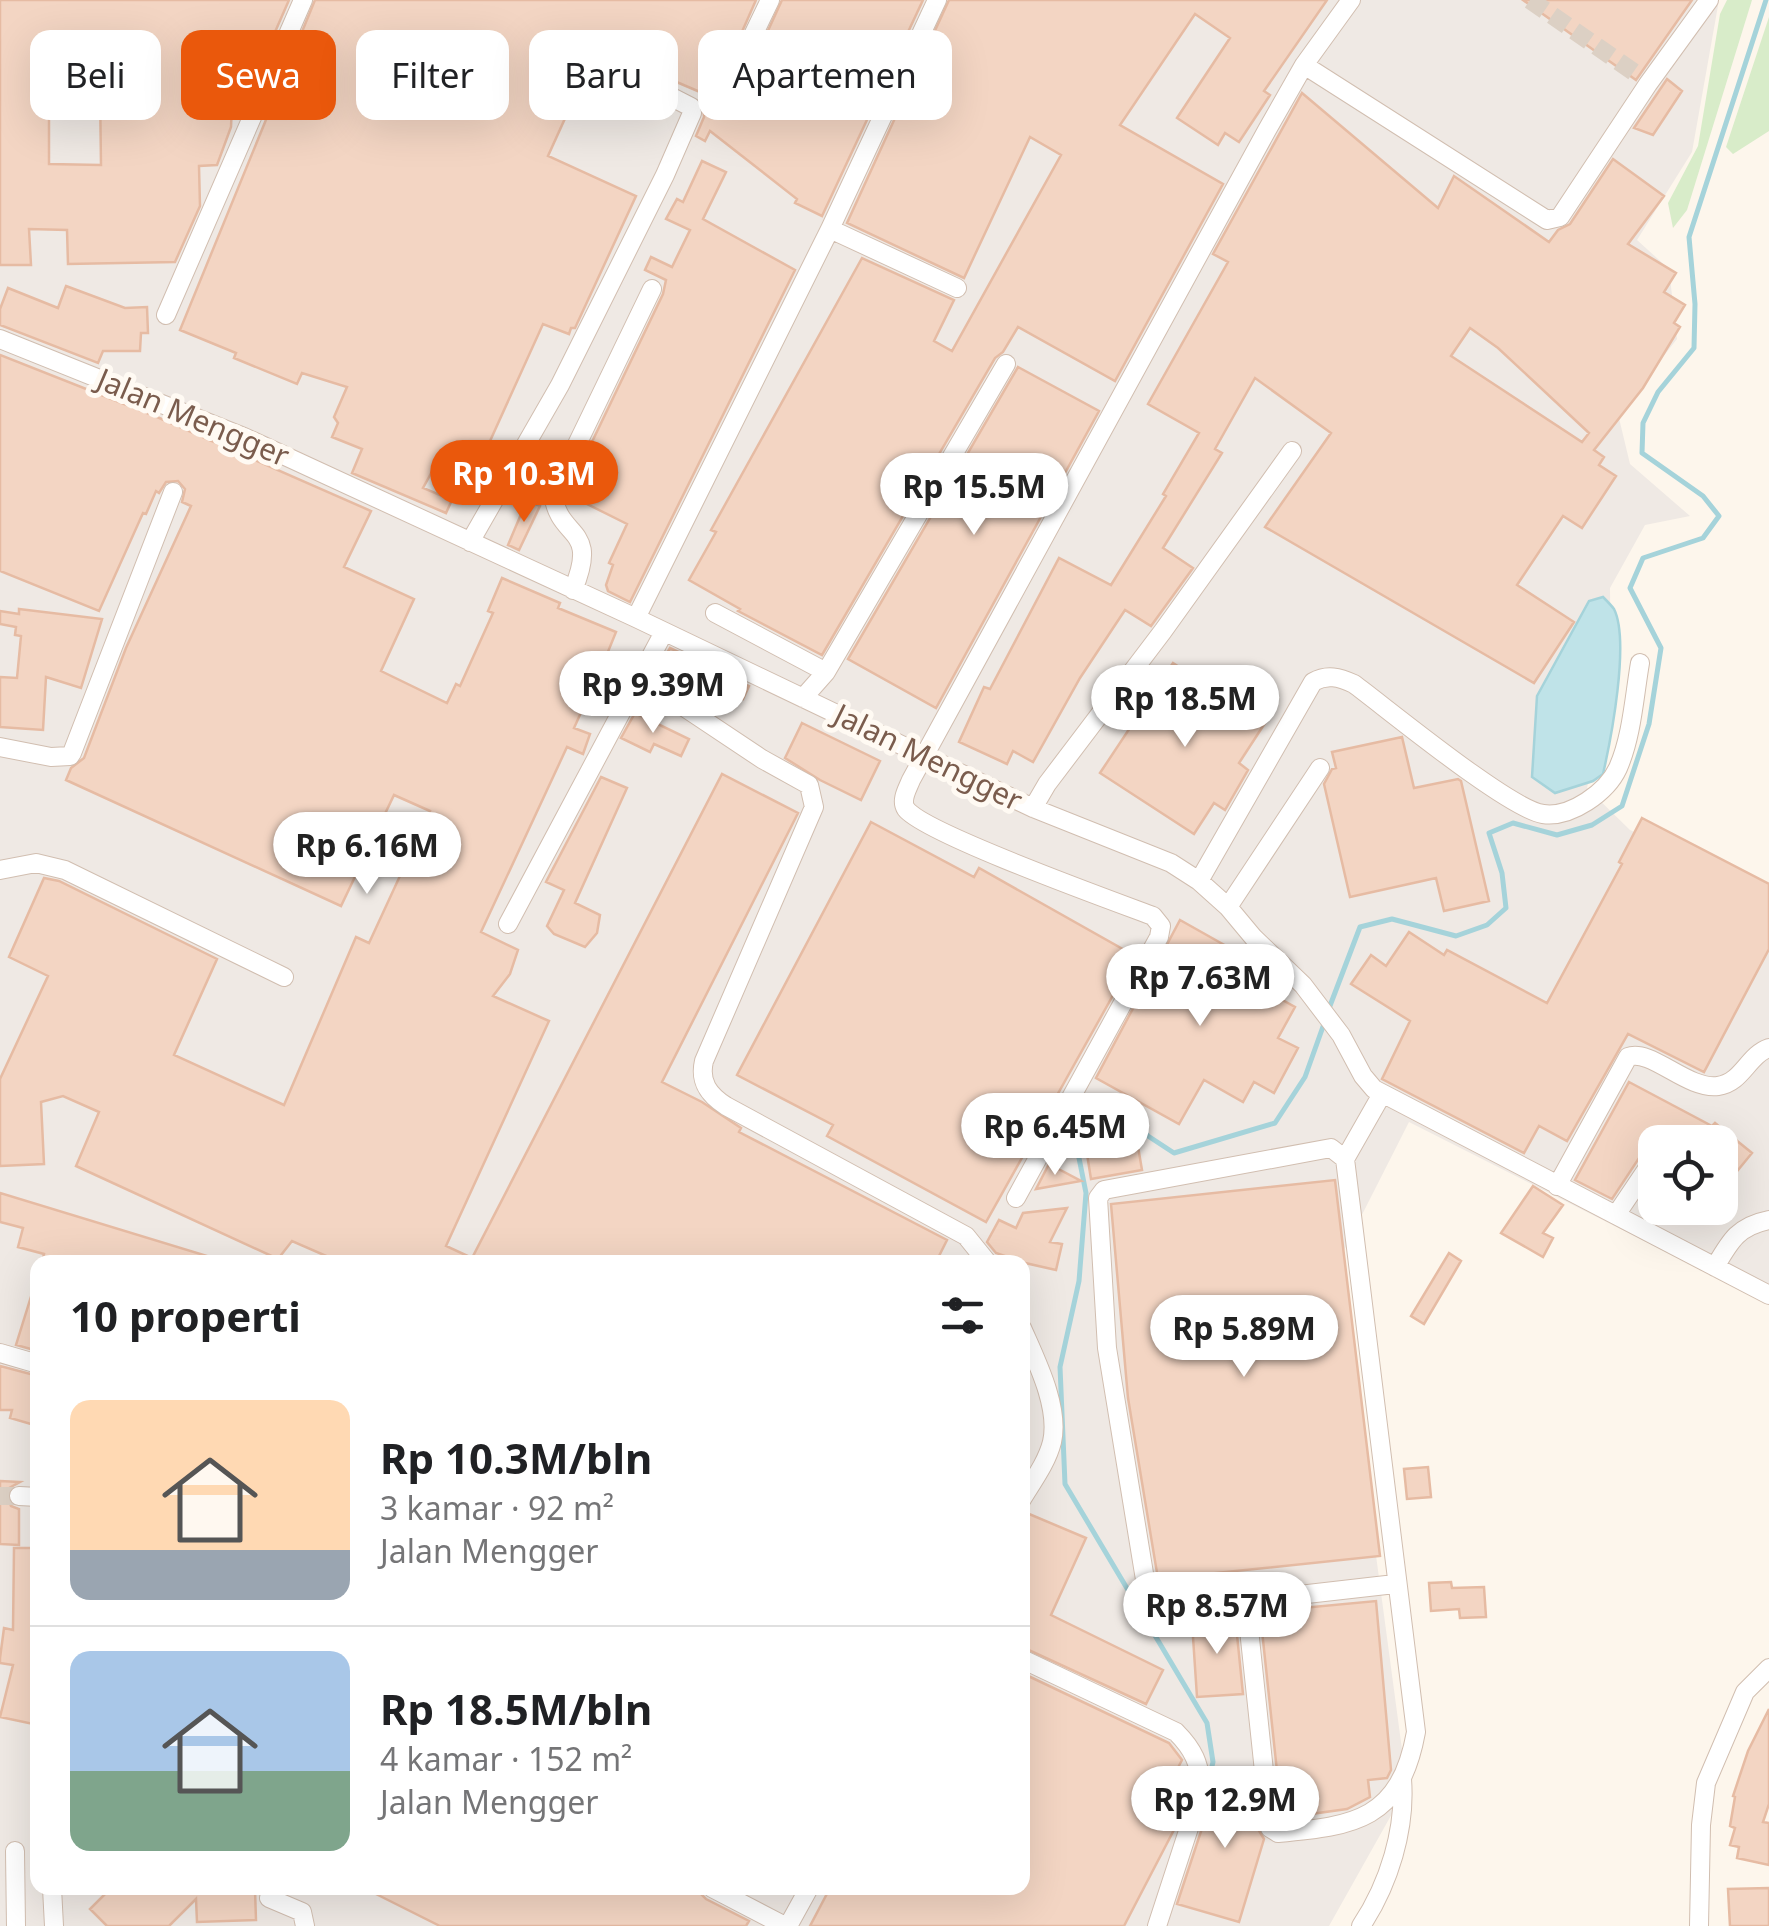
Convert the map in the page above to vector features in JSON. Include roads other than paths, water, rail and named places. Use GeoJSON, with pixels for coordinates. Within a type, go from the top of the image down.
{"type":"FeatureCollection","features":[{"type":"Feature","properties":{"kind":"street"},"geometry":{"type":"LineString","coordinates":[[166,315],[303,0]]}},
{"type":"Feature","properties":{"kind":"street"},"geometry":{"type":"LineString","coordinates":[[756,30],[770,0]]}},
{"type":"Feature","properties":{"kind":"street"},"geometry":{"type":"LineString","coordinates":[[636,618],[830,229],[937,0]]}},
{"type":"Feature","properties":{"kind":"street"},"geometry":{"type":"LineString","coordinates":[[1016,1198],[1161,926],[1153,916],[960,839],[920,819],[906,808],[904,800],[1304,65],[1351,0]]}},
{"type":"Feature","properties":{"kind":"street"},"geometry":{"type":"LineString","coordinates":[[1304,65],[1547,220],[1554,220],[1560,217],[1643,80],[1709,0]]}},
{"type":"Feature","properties":{"kind":"street"},"geometry":{"type":"LineString","coordinates":[[470,542],[560,385],[665,175],[692,113],[691,107],[678,100]]}},
{"type":"Feature","properties":{"kind":"street"},"geometry":{"type":"LineString","coordinates":[[830,229],[957,288]]}},
{"type":"Feature","properties":{"kind":"street"},"geometry":{"type":"LineString","coordinates":[[573,590],[584,554],[582,544],[555,506],[553,494],[652,289]]}},
{"type":"Feature","properties":{"kind":"street","name":"Jalan Mengger"},"geometry":{"type":"LineString","coordinates":[[0,338],[244,436],[636,618],[924,758],[1034,808],[1148,851],[1199,881],[1228,907],[1303,985],[1327,1016],[1362,1076],[1382,1094],[1769,1296]]}},
{"type":"Feature","properties":{"kind":"street"},"geometry":{"type":"LineString","coordinates":[[803,698],[826,672],[1006,364]]}},
{"type":"Feature","properties":{"kind":"street"},"geometry":{"type":"LineString","coordinates":[[1034,808],[1047,784],[1163,631],[1292,450]]}},
{"type":"Feature","properties":{"kind":"street"},"geometry":{"type":"LineString","coordinates":[[0,747],[70,756],[173,492]]}},
{"type":"Feature","properties":{"kind":"street"},"geometry":{"type":"LineString","coordinates":[[715,613],[826,672]]}},
{"type":"Feature","properties":{"kind":"street"},"geometry":{"type":"LineString","coordinates":[[508,924],[664,632]]}},
{"type":"Feature","properties":{"kind":"street"},"geometry":{"type":"LineString","coordinates":[[1199,881],[1313,682],[1322,676],[1340,677],[1354,684],[1512,801],[1544,815],[1568,810],[1604,790],[1617,771],[1640,663]]}},
{"type":"Feature","properties":{"kind":"street"},"geometry":{"type":"LineString","coordinates":[[642,679],[762,759],[809,785],[813,793],[814,807],[704,1061],[701,1071],[705,1085],[726,1106],[966,1236],[981,1255]]}},
{"type":"Feature","properties":{"kind":"street"},"geometry":{"type":"LineString","coordinates":[[1228,907],[1320,768]]}},
{"type":"Feature","properties":{"kind":"street"},"geometry":{"type":"LineString","coordinates":[[0,870],[36,863],[65,870],[284,977]]}},
{"type":"Feature","properties":{"kind":"street"},"geometry":{"type":"LineString","coordinates":[[1557,1186],[1628,1056],[1639,1054],[1685,1079],[1719,1086],[1734,1080],[1760,1051],[1769,1048]]}},
{"type":"Feature","properties":{"kind":"street"},"geometry":{"type":"LineString","coordinates":[[1246,1600],[1270,1828],[1278,1833],[1340,1827],[1368,1814],[1385,1802],[1402,1779],[1416,1732],[1345,1159],[1382,1094]]}},
{"type":"Feature","properties":{"kind":"street"},"geometry":{"type":"LineString","coordinates":[[1345,1159],[1331,1148],[1104,1190],[1098,1198],[1107,1348],[1148,1606],[1160,1615],[1246,1600],[1395,1584]]}},
{"type":"Feature","properties":{"kind":"street"},"geometry":{"type":"LineString","coordinates":[[1616,1215],[1638,1183]]}},
{"type":"Feature","properties":{"kind":"street"},"geometry":{"type":"LineString","coordinates":[[1715,1267],[1734,1234],[1749,1224],[1769,1220]]}},
{"type":"Feature","properties":{"kind":"street"},"geometry":{"type":"LineString","coordinates":[[1030,1349],[1046,1390],[1052,1442],[1030,1483]]}},
{"type":"Feature","properties":{"kind":"street"},"geometry":{"type":"LineString","coordinates":[[0,1353],[30,1362]]}},
{"type":"Feature","properties":{"kind":"street"},"geometry":{"type":"LineString","coordinates":[[1030,1663],[1176,1732],[1192,1748],[1200,1764],[1202,1788],[1157,1926]]}},
{"type":"Feature","properties":{"kind":"street"},"geometry":{"type":"LineString","coordinates":[[1699,1926],[1706,1783],[1746,1692],[1769,1668]]}},
{"type":"Feature","properties":{"kind":"street"},"geometry":{"type":"LineString","coordinates":[[1361,1926],[1382,1889],[1394,1847],[1403,1812],[1402,1779]]}},
{"type":"Feature","properties":{"kind":"street"},"geometry":{"type":"LineString","coordinates":[[16,1851],[16,1926]]}},
{"type":"Feature","properties":{"kind":"street"},"geometry":{"type":"LineString","coordinates":[[52,1895],[54,1926]]}},
{"type":"Feature","properties":{"kind":"street"},"geometry":{"type":"LineString","coordinates":[[726,1895],[786,1926],[805,1895]]}},
{"type":"Feature","properties":{"kind":"street"},"geometry":{"type":"LineString","coordinates":[[269,1898],[302,1912],[305,1926]]}},
{"type":"Feature","properties":{"kind":"water"},"geometry":{"type":"Polygon","coordinates":[[[1603,597],[1614,609],[1618,624],[1620,666],[1603,774],[1555,793],[1532,777],[1537,696],[1589,601],[1603,597]]]}},
{"type":"Feature","properties":{"kind":"waterway"},"geometry":{"type":"LineString","coordinates":[[1328,1011],[1360,927],[1392,919],[1456,936],[1487,925],[1506,908],[1502,873],[1489,833],[1513,823],[1557,835],[1592,825],[1622,806],[1649,724],[1661,648],[1630,588],[1643,558],[1703,538],[1719,516],[1703,496],[1642,453],[1643,423],[1658,392],[1694,348],[1689,237],[1766,0]]}},
{"type":"Feature","properties":{"kind":"waterway"},"geometry":{"type":"LineString","coordinates":[[1209,1779],[1213,1762],[1207,1723],[1065,1484],[1060,1367],[1079,1281],[1086,1193],[1077,1148],[1100,1112],[1120,1107],[1148,1136],[1174,1153],[1275,1123],[1305,1077],[1325,1021]]}},
{"type":"Feature","properties":{"kind":"tunnel"},"geometry":{"type":"LineString","coordinates":[[1530,0],[1638,75]]}},
{"type":"Feature","properties":{"kind":"tunnel"},"geometry":{"type":"LineString","coordinates":[[0,1496],[19,1496]]}}]}
